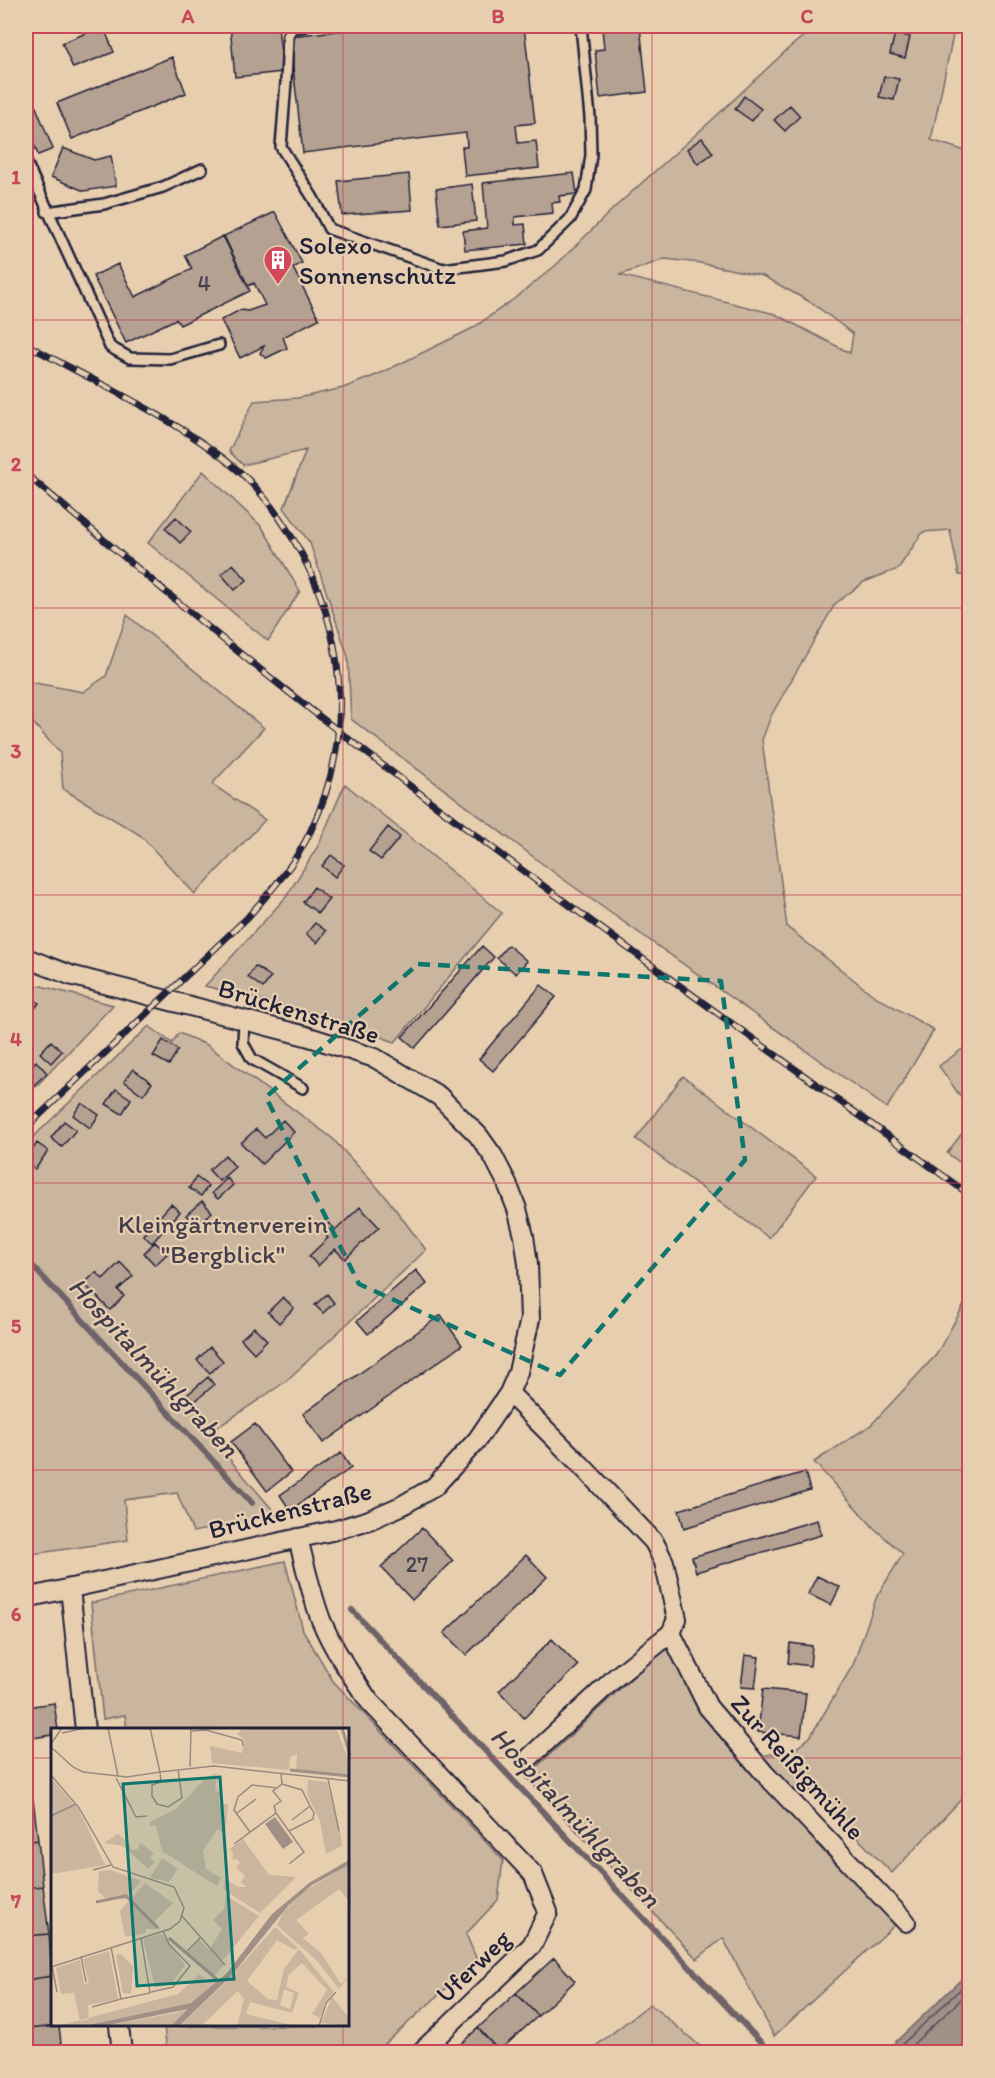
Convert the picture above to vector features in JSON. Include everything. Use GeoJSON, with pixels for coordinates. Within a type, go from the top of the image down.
{"type":"FeatureCollection","features":[{"type":"Feature","properties":{"kind":"street","name":"Brückenstraße"},"geometry":{"type":"LineString","coordinates":[[26,958],[70,975],[306,1036],[375,1058],[439,1096],[478,1135],[493,1156],[507,1183],[524,1236],[531,1293],[530,1319],[525,1347],[509,1393],[477,1440],[434,1486],[401,1506],[369,1520],[298,1538],[26,1598]]}},
{"type":"Feature","properties":{"kind":"street"},"geometry":{"type":"LineString","coordinates":[[509,1393],[579,1462],[654,1542],[664,1562],[677,1619],[671,1634],[616,1677],[530,1757]]}},
{"type":"Feature","properties":{"kind":"street","name":"Uferweg"},"geometry":{"type":"LineString","coordinates":[[298,1538],[312,1594],[322,1621],[344,1664],[369,1701],[532,1874],[548,1912],[532,1945],[421,2052]]}},
{"type":"Feature","properties":{"kind":"street"},"geometry":{"type":"LineString","coordinates":[[70,1588],[85,1728]]}},
{"type":"Feature","properties":{"kind":"street","name":"Zur Reißigmühle"},"geometry":{"type":"LineString","coordinates":[[671,1634],[708,1707],[765,1774],[906,1922]]}},
{"type":"Feature","properties":{"kind":"street"},"geometry":{"type":"LineString","coordinates":[[119,2027],[122,2052]]}},
{"type":"Feature","properties":{"kind":"lane"},"geometry":{"type":"LineString","coordinates":[[304,26],[292,28],[288,35],[281,147],[313,198],[329,229],[442,269],[506,261],[538,250],[570,219],[586,190],[591,155],[590,117],[581,26]]}},
{"type":"Feature","properties":{"kind":"lane"},"geometry":{"type":"LineString","coordinates":[[27,166],[110,347],[130,358],[170,359],[219,345]]}},
{"type":"Feature","properties":{"kind":"lane"},"geometry":{"type":"LineString","coordinates":[[47,212],[105,204],[163,187],[202,169]]}},
{"type":"Feature","properties":{"kind":"lane"},"geometry":{"type":"LineString","coordinates":[[244,1020],[243,1043],[252,1059],[303,1088]]}},
{"type":"Feature","properties":{"kind":"highlighted area"},"geometry":{"type":"Polygon","coordinates":[[[418,964],[721,981],[745,1160],[560,1375],[359,1284],[266,1097],[418,964]]]}},
{"type":"Feature","properties":{"kind":"green space"},"geometry":{"type":"Polygon","coordinates":[[[816,26],[955,26],[931,140],[969,152],[970,253],[966,269],[970,269],[969,576],[959,575],[950,530],[923,532],[898,569],[864,582],[835,604],[771,716],[762,740],[787,927],[873,995],[934,1030],[887,1108],[560,877],[351,719],[348,657],[310,543],[284,508],[306,450],[243,465],[229,451],[254,401],[298,398],[343,388],[379,374],[473,328],[518,296],[556,265],[615,207],[816,26]],[[665,259],[620,275],[775,314],[850,353],[853,334],[812,303],[763,276],[700,263],[665,259]]]}},
{"type":"Feature","properties":{"kind":"green space"},"geometry":{"type":"Polygon","coordinates":[[[203,471],[262,527],[300,591],[268,641],[148,543],[203,471]]]}},
{"type":"Feature","properties":{"kind":"green space"},"geometry":{"type":"Polygon","coordinates":[[[127,615],[264,728],[212,784],[265,820],[195,894],[140,835],[63,789],[60,753],[26,715],[26,678],[30,682],[83,692],[106,676],[127,615]]]}},
{"type":"Feature","properties":{"kind":"green space"},"geometry":{"type":"Polygon","coordinates":[[[345,784],[502,913],[395,1042],[320,1015],[205,986],[286,897],[318,846],[345,784]]]}},
{"type":"Feature","properties":{"kind":"green space"},"geometry":{"type":"Polygon","coordinates":[[[26,982],[113,1005],[26,1097],[26,982]]]}},
{"type":"Feature","properties":{"kind":"green space","name":"Kleingärtnerverein \"Bergblick\""},"geometry":{"type":"Polygon","coordinates":[[[149,1026],[172,1043],[179,1033],[207,1045],[332,1138],[386,1197],[426,1250],[285,1382],[208,1434],[277,1515],[193,1532],[177,1493],[124,1500],[128,1540],[26,1555],[26,1144],[149,1026]]]}},
{"type":"Feature","properties":{"kind":"green space"},"geometry":{"type":"Polygon","coordinates":[[[968,1045],[970,1046],[969,1109],[939,1066],[968,1045]]]}},
{"type":"Feature","properties":{"kind":"green space"},"geometry":{"type":"Polygon","coordinates":[[[683,1076],[816,1176],[769,1238],[636,1139],[683,1076]]]}},
{"type":"Feature","properties":{"kind":"green space"},"geometry":{"type":"Polygon","coordinates":[[[969,1124],[969,1169],[947,1153],[969,1124]]]}},
{"type":"Feature","properties":{"kind":"green space"},"geometry":{"type":"Polygon","coordinates":[[[969,1296],[969,1791],[892,1873],[809,1789],[791,1790],[760,1756],[793,1751],[810,1737],[853,1665],[877,1596],[903,1554],[874,1528],[814,1462],[871,1425],[936,1355],[969,1296]]]}},
{"type":"Feature","properties":{"kind":"green space"},"geometry":{"type":"Polygon","coordinates":[[[285,1561],[303,1630],[333,1681],[503,1860],[498,1900],[466,1934],[477,1960],[376,2052],[167,2052],[164,2027],[350,2027],[350,1728],[127,1728],[125,1715],[103,1719],[91,1603],[285,1561]]]}},
{"type":"Feature","properties":{"kind":"green space"},"geometry":{"type":"Polygon","coordinates":[[[667,1645],[698,1710],[825,1853],[897,1923],[774,2036],[723,1938],[697,1959],[526,1777],[667,1645]]]}},
{"type":"Feature","properties":{"kind":"green space"},"geometry":{"type":"Polygon","coordinates":[[[650,2004],[707,2052],[588,2052],[650,2004]]]}},
{"type":"Feature","properties":{"kind":"water"},"geometry":{"type":"Polygon","coordinates":[[[969,1972],[969,2040],[956,2052],[885,2052],[969,1972]]]}},
{"type":"Feature","properties":{"kind":"building"},"geometry":{"type":"Polygon","coordinates":[[[103,26],[114,52],[73,68],[62,43],[103,26]]]}},
{"type":"Feature","properties":{"kind":"building"},"geometry":{"type":"Polygon","coordinates":[[[230,26],[278,26],[283,72],[235,77],[230,26]]]}},
{"type":"Feature","properties":{"kind":"building"},"geometry":{"type":"Polygon","coordinates":[[[383,26],[524,26],[535,123],[516,125],[518,143],[536,141],[539,168],[465,176],[462,147],[467,147],[466,133],[303,153],[291,36],[383,26]]]}},
{"type":"Feature","properties":{"kind":"building"},"geometry":{"type":"Polygon","coordinates":[[[640,26],[647,92],[600,98],[595,50],[604,49],[602,28],[640,26]]]}},
{"type":"Feature","properties":{"kind":"building"},"geometry":{"type":"Polygon","coordinates":[[[895,33],[910,37],[905,58],[890,54],[895,33]]]}},
{"type":"Feature","properties":{"kind":"building"},"geometry":{"type":"Polygon","coordinates":[[[172,57],[186,93],[72,139],[57,103],[172,57]]]}},
{"type":"Feature","properties":{"kind":"building"},"geometry":{"type":"Polygon","coordinates":[[[884,76],[899,79],[894,100],[879,97],[884,76]]]}},
{"type":"Feature","properties":{"kind":"building"},"geometry":{"type":"Polygon","coordinates":[[[26,83],[33,100],[26,103],[26,83]]]}},
{"type":"Feature","properties":{"kind":"building"},"geometry":{"type":"Polygon","coordinates":[[[744,96],[761,109],[752,121],[735,109],[744,96]]]}},
{"type":"Feature","properties":{"kind":"building"},"geometry":{"type":"Polygon","coordinates":[[[790,105],[800,116],[785,131],[774,120],[790,105]]]}},
{"type":"Feature","properties":{"kind":"building"},"geometry":{"type":"Polygon","coordinates":[[[36,107],[53,149],[38,155],[26,123],[26,111],[36,107]]]}},
{"type":"Feature","properties":{"kind":"building"},"geometry":{"type":"Polygon","coordinates":[[[702,138],[713,153],[698,164],[687,149],[702,138]]]}},
{"type":"Feature","properties":{"kind":"building"},"geometry":{"type":"Polygon","coordinates":[[[63,148],[94,160],[111,156],[116,186],[84,191],[51,177],[63,148]]]}},
{"type":"Feature","properties":{"kind":"building"},"geometry":{"type":"Polygon","coordinates":[[[574,173],[577,194],[559,196],[560,202],[552,203],[553,213],[515,217],[515,225],[525,224],[527,244],[465,250],[463,231],[487,228],[483,183],[574,173]]]}},
{"type":"Feature","properties":{"kind":"building"},"geometry":{"type":"Polygon","coordinates":[[[409,174],[412,210],[342,215],[338,181],[409,174]]]}},
{"type":"Feature","properties":{"kind":"building"},"geometry":{"type":"Polygon","coordinates":[[[472,184],[476,221],[440,225],[436,189],[472,184]]]}},
{"type":"Feature","properties":{"kind":"building","name":"Solexo Sonnenschutz"},"geometry":{"type":"Polygon","coordinates":[[[275,212],[302,263],[293,268],[319,319],[283,337],[287,348],[266,358],[260,353],[264,346],[240,358],[221,320],[240,310],[248,311],[265,305],[254,283],[248,286],[224,236],[275,212]]]}},
{"type":"Feature","properties":{"kind":"building"},"geometry":{"type":"Polygon","coordinates":[[[223,236],[250,291],[180,325],[176,319],[126,343],[93,276],[118,264],[135,297],[192,269],[185,255],[223,236]]]}},
{"type":"Feature","properties":{"kind":"building"},"geometry":{"type":"Polygon","coordinates":[[[176,517],[191,532],[180,543],[165,528],[176,517]]]}},
{"type":"Feature","properties":{"kind":"building"},"geometry":{"type":"Polygon","coordinates":[[[233,564],[247,580],[235,590],[221,574],[233,564]]]}},
{"type":"Feature","properties":{"kind":"building"},"geometry":{"type":"Polygon","coordinates":[[[388,827],[400,837],[381,860],[369,851],[388,827]]]}},
{"type":"Feature","properties":{"kind":"building"},"geometry":{"type":"Polygon","coordinates":[[[331,855],[344,865],[335,877],[322,866],[331,855]]]}},
{"type":"Feature","properties":{"kind":"building"},"geometry":{"type":"Polygon","coordinates":[[[314,887],[329,899],[318,913],[303,902],[314,887]]]}},
{"type":"Feature","properties":{"kind":"building"},"geometry":{"type":"Polygon","coordinates":[[[315,923],[326,931],[317,943],[306,934],[315,923]]]}},
{"type":"Feature","properties":{"kind":"building"},"geometry":{"type":"Polygon","coordinates":[[[508,945],[527,961],[516,974],[497,958],[508,945]]]}},
{"type":"Feature","properties":{"kind":"building"},"geometry":{"type":"Polygon","coordinates":[[[482,946],[494,957],[415,1048],[402,1037],[482,946]]]}},
{"type":"Feature","properties":{"kind":"building"},"geometry":{"type":"Polygon","coordinates":[[[255,966],[271,977],[263,988],[248,977],[255,966]]]}},
{"type":"Feature","properties":{"kind":"building"},"geometry":{"type":"Polygon","coordinates":[[[541,985],[556,997],[493,1071],[479,1059],[541,985]]]}},
{"type":"Feature","properties":{"kind":"building"},"geometry":{"type":"Polygon","coordinates":[[[26,994],[39,1003],[31,1014],[26,1010],[26,994]]]}},
{"type":"Feature","properties":{"kind":"building"},"geometry":{"type":"Polygon","coordinates":[[[163,1040],[178,1050],[169,1065],[153,1056],[163,1040]]]}},
{"type":"Feature","properties":{"kind":"building"},"geometry":{"type":"Polygon","coordinates":[[[51,1041],[62,1051],[51,1063],[40,1053],[51,1041]]]}},
{"type":"Feature","properties":{"kind":"building"},"geometry":{"type":"Polygon","coordinates":[[[36,1061],[47,1073],[34,1085],[26,1076],[26,1072],[36,1061]]]}},
{"type":"Feature","properties":{"kind":"building"},"geometry":{"type":"Polygon","coordinates":[[[133,1069],[152,1083],[143,1095],[124,1081],[133,1069]]]}},
{"type":"Feature","properties":{"kind":"building"},"geometry":{"type":"Polygon","coordinates":[[[116,1089],[131,1099],[122,1114],[106,1104],[116,1089]]]}},
{"type":"Feature","properties":{"kind":"building"},"geometry":{"type":"Polygon","coordinates":[[[82,1103],[99,1115],[90,1128],[73,1115],[82,1103]]]}},
{"type":"Feature","properties":{"kind":"building"},"geometry":{"type":"Polygon","coordinates":[[[283,1120],[294,1132],[262,1164],[241,1143],[256,1129],[265,1138],[283,1120]]]}},
{"type":"Feature","properties":{"kind":"building"},"geometry":{"type":"Polygon","coordinates":[[[64,1121],[76,1130],[62,1147],[51,1138],[64,1121]]]}},
{"type":"Feature","properties":{"kind":"building"},"geometry":{"type":"Polygon","coordinates":[[[37,1143],[48,1151],[35,1169],[26,1160],[37,1143]]]}},
{"type":"Feature","properties":{"kind":"building"},"geometry":{"type":"Polygon","coordinates":[[[225,1155],[235,1167],[219,1181],[209,1170],[225,1155]]]}},
{"type":"Feature","properties":{"kind":"building"},"geometry":{"type":"Polygon","coordinates":[[[196,1177],[208,1186],[201,1196],[189,1188],[196,1177]]]}},
{"type":"Feature","properties":{"kind":"building"},"geometry":{"type":"Polygon","coordinates":[[[227,1178],[233,1185],[218,1199],[212,1193],[227,1178]]]}},
{"type":"Feature","properties":{"kind":"building"},"geometry":{"type":"Polygon","coordinates":[[[202,1201],[212,1212],[196,1227],[186,1215],[202,1201]]]}},
{"type":"Feature","properties":{"kind":"building"},"geometry":{"type":"Polygon","coordinates":[[[171,1204],[180,1212],[152,1243],[143,1235],[171,1204]]]}},
{"type":"Feature","properties":{"kind":"building"},"geometry":{"type":"Polygon","coordinates":[[[360,1207],[379,1227],[345,1259],[335,1249],[318,1266],[309,1256],[328,1238],[321,1230],[329,1223],[336,1230],[360,1207]]]}},
{"type":"Feature","properties":{"kind":"building"},"geometry":{"type":"Polygon","coordinates":[[[155,1242],[167,1254],[155,1265],[144,1253],[155,1242]]]}},
{"type":"Feature","properties":{"kind":"building"},"geometry":{"type":"Polygon","coordinates":[[[120,1262],[133,1276],[118,1290],[124,1296],[110,1310],[84,1284],[96,1272],[103,1279],[120,1262]]]}},
{"type":"Feature","properties":{"kind":"building"},"geometry":{"type":"Polygon","coordinates":[[[416,1270],[427,1284],[368,1334],[357,1321],[416,1270]]]}},
{"type":"Feature","properties":{"kind":"building"},"geometry":{"type":"Polygon","coordinates":[[[327,1294],[334,1303],[323,1313],[315,1305],[327,1294]]]}},
{"type":"Feature","properties":{"kind":"building"},"geometry":{"type":"Polygon","coordinates":[[[283,1297],[294,1308],[279,1323],[268,1312],[283,1297]]]}},
{"type":"Feature","properties":{"kind":"building"},"geometry":{"type":"Polygon","coordinates":[[[441,1315],[462,1345],[323,1443],[303,1414],[441,1315]]]}},
{"type":"Feature","properties":{"kind":"building"},"geometry":{"type":"Polygon","coordinates":[[[254,1327],[267,1340],[254,1353],[241,1339],[254,1327]]]}},
{"type":"Feature","properties":{"kind":"building"},"geometry":{"type":"Polygon","coordinates":[[[210,1347],[223,1361],[210,1373],[197,1360],[210,1347]]]}},
{"type":"Feature","properties":{"kind":"building"},"geometry":{"type":"Polygon","coordinates":[[[208,1377],[214,1385],[194,1402],[187,1395],[208,1377]]]}},
{"type":"Feature","properties":{"kind":"building"},"geometry":{"type":"Polygon","coordinates":[[[255,1424],[291,1472],[267,1491],[231,1442],[255,1424]]]}},
{"type":"Feature","properties":{"kind":"building"},"geometry":{"type":"Polygon","coordinates":[[[341,1453],[351,1468],[290,1510],[280,1495],[341,1453]]]}},
{"type":"Feature","properties":{"kind":"building"},"geometry":{"type":"Polygon","coordinates":[[[805,1472],[810,1490],[684,1528],[679,1510],[805,1472]]]}},
{"type":"Feature","properties":{"kind":"building"},"geometry":{"type":"Polygon","coordinates":[[[817,1520],[821,1535],[696,1572],[692,1557],[817,1520]]]}},
{"type":"Feature","properties":{"kind":"building"},"geometry":{"type":"Polygon","coordinates":[[[422,1528],[453,1561],[412,1600],[381,1567],[422,1528]]]}},
{"type":"Feature","properties":{"kind":"building"},"geometry":{"type":"Polygon","coordinates":[[[526,1555],[547,1577],[466,1655],[444,1633],[526,1555]]]}},
{"type":"Feature","properties":{"kind":"building"},"geometry":{"type":"Polygon","coordinates":[[[817,1576],[840,1587],[831,1605],[808,1594],[817,1576]]]}},
{"type":"Feature","properties":{"kind":"building"},"geometry":{"type":"Polygon","coordinates":[[[552,1639],[578,1666],[524,1718],[499,1691],[552,1639]]]}},
{"type":"Feature","properties":{"kind":"building"},"geometry":{"type":"Polygon","coordinates":[[[790,1643],[812,1646],[810,1666],[788,1663],[790,1643]]]}},
{"type":"Feature","properties":{"kind":"building"},"geometry":{"type":"Polygon","coordinates":[[[745,1655],[759,1657],[755,1688],[741,1687],[745,1655]]]}},
{"type":"Feature","properties":{"kind":"building"},"geometry":{"type":"Polygon","coordinates":[[[763,1689],[806,1693],[801,1736],[758,1732],[763,1689]]]}},
{"type":"Feature","properties":{"kind":"building"},"geometry":{"type":"Polygon","coordinates":[[[54,1703],[58,1728],[51,1728],[51,1735],[26,1739],[26,1707],[54,1703]]]}},
{"type":"Feature","properties":{"kind":"building"},"geometry":{"type":"Polygon","coordinates":[[[33,1799],[38,1840],[26,1842],[26,1800],[33,1799]]]}},
{"type":"Feature","properties":{"kind":"building"},"geometry":{"type":"Polygon","coordinates":[[[38,1840],[43,1886],[26,1888],[26,1842],[38,1840]]]}},
{"type":"Feature","properties":{"kind":"building"},"geometry":{"type":"Polygon","coordinates":[[[43,1886],[49,1934],[26,1936],[26,1888],[43,1886]]]}},
{"type":"Feature","properties":{"kind":"building"},"geometry":{"type":"Polygon","coordinates":[[[49,1934],[51,1976],[26,1980],[26,1936],[49,1934]]]}},
{"type":"Feature","properties":{"kind":"building"},"geometry":{"type":"Polygon","coordinates":[[[554,1958],[575,1981],[538,2016],[516,1993],[554,1958]]]}},
{"type":"Feature","properties":{"kind":"building"},"geometry":{"type":"Polygon","coordinates":[[[51,1976],[51,2027],[28,2029],[26,1980],[51,1976]]]}},
{"type":"Feature","properties":{"kind":"building"},"geometry":{"type":"Polygon","coordinates":[[[516,1993],[538,2016],[499,2051],[478,2028],[516,1993]]]}},
{"type":"Feature","properties":{"kind":"building"},"geometry":{"type":"Polygon","coordinates":[[[59,2027],[62,2052],[31,2052],[28,2029],[59,2027]]]}},
{"type":"Feature","properties":{"kind":"building"},"geometry":{"type":"Polygon","coordinates":[[[478,2028],[499,2051],[452,2052],[478,2028]]]}},
{"type":"Feature","properties":{"kind":"waterway","name":"Hospitalmühlgraben"},"geometry":{"type":"LineString","coordinates":[[26,1259],[252,1503]]}},
{"type":"Feature","properties":{"kind":"waterway","name":"Hospitalmühlgraben"},"geometry":{"type":"LineString","coordinates":[[352,1610],[770,2052]]}},
{"type":"Feature","properties":{"kind":"railway"},"geometry":{"type":"LineString","coordinates":[[26,344],[164,418],[216,453],[248,479],[275,512],[311,573],[334,645],[339,682],[339,720],[335,757],[325,794],[311,830],[298,854],[247,918],[26,1128]]}},
{"type":"Feature","properties":{"kind":"railway"},"geometry":{"type":"LineString","coordinates":[[26,474],[235,649],[363,750],[589,919],[970,1195]]}},
{"type":"Feature","properties":{"kind":"place","name":"Solexo Sonnenschutz"},"geometry":{"type":"Point","coordinates":[278,286]}}]}
